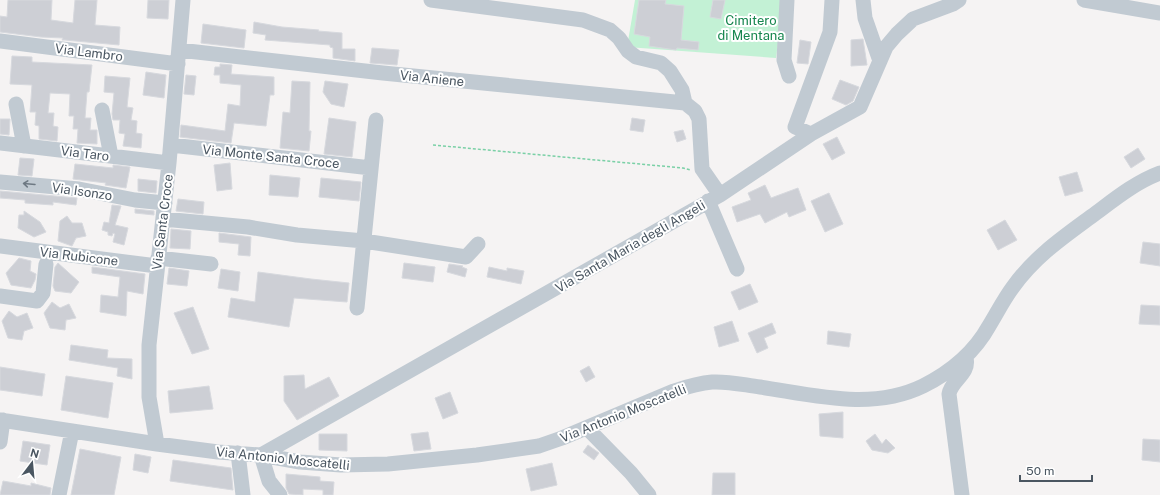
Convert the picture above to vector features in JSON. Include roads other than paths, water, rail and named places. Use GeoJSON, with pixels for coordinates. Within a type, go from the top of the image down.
{"type":"FeatureCollection","features":[{"type":"Feature","properties":{"kind":"street","name":"Via Santa Croce"},"geometry":{"type":"LineString","coordinates":[[158,444],[149,397],[149,345],[171,146],[183,0]]}},
{"type":"Feature","properties":{"kind":"street"},"geometry":{"type":"LineString","coordinates":[[432,0],[583,20],[610,30],[619,38],[628,51],[636,57],[661,63],[670,71],[682,90],[685,103],[695,111],[699,119],[702,169],[706,175],[737,269]]}},
{"type":"Feature","properties":{"kind":"street"},"geometry":{"type":"LineString","coordinates":[[787,0],[784,60],[789,76]]}},
{"type":"Feature","properties":{"kind":"street"},"geometry":{"type":"LineString","coordinates":[[811,134],[795,127],[830,32],[832,0]]}},
{"type":"Feature","properties":{"kind":"street"},"geometry":{"type":"LineString","coordinates":[[863,0],[865,18],[880,61]]}},
{"type":"Feature","properties":{"kind":"street","name":"Via Santa Maria degli Angeli"},"geometry":{"type":"LineString","coordinates":[[261,455],[714,198],[811,134],[860,107],[886,47],[897,34],[913,19],[960,0]]}},
{"type":"Feature","properties":{"kind":"street"},"geometry":{"type":"LineString","coordinates":[[1084,0],[1160,13]]}},
{"type":"Feature","properties":{"kind":"street","name":"Via Lambro"},"geometry":{"type":"LineString","coordinates":[[0,41],[178,57]]}},
{"type":"Feature","properties":{"kind":"street","name":"Via Aniene"},"geometry":{"type":"LineString","coordinates":[[178,57],[383,73],[685,103]]}},
{"type":"Feature","properties":{"kind":"street"},"geometry":{"type":"LineString","coordinates":[[16,104],[24,146]]}},
{"type":"Feature","properties":{"kind":"street"},"geometry":{"type":"LineString","coordinates":[[102,110],[111,156]]}},
{"type":"Feature","properties":{"kind":"street"},"geometry":{"type":"LineString","coordinates":[[357,308],[376,120]]}},
{"type":"Feature","properties":{"kind":"street","name":"Via Taro"},"geometry":{"type":"LineString","coordinates":[[0,143],[169,163]]}},
{"type":"Feature","properties":{"kind":"street","name":"Via Monte Santa Croce"},"geometry":{"type":"LineString","coordinates":[[171,146],[371,168]]}},
{"type":"Feature","properties":{"kind":"street","name":"Via Antonio Moscatelli"},"geometry":{"type":"LineString","coordinates":[[2,420],[158,444],[261,455],[300,462],[341,465],[376,465],[424,462],[533,447],[587,428],[674,391],[707,382],[731,383],[839,399],[873,399],[888,397],[908,392],[927,384],[956,366],[966,357],[982,337],[1013,286],[1043,252],[1125,192],[1143,180],[1160,173]]}},
{"type":"Feature","properties":{"kind":"street","name":"Via Isonzo"},"geometry":{"type":"LineString","coordinates":[[0,182],[79,188],[135,200],[165,203]]}},
{"type":"Feature","properties":{"kind":"street"},"geometry":{"type":"LineString","coordinates":[[163,219],[248,227],[297,235],[364,241],[466,257],[478,244]]}},
{"type":"Feature","properties":{"kind":"street","name":"Via Rubicone"},"geometry":{"type":"LineString","coordinates":[[0,246],[158,262],[211,264]]}},
{"type":"Feature","properties":{"kind":"street"},"geometry":{"type":"LineString","coordinates":[[0,296],[37,301],[43,293],[46,264]]}},
{"type":"Feature","properties":{"kind":"street"},"geometry":{"type":"LineString","coordinates":[[962,495],[949,394],[951,387],[966,369],[966,357]]}},
{"type":"Feature","properties":{"kind":"street"},"geometry":{"type":"LineString","coordinates":[[0,442],[2,420]]}},
{"type":"Feature","properties":{"kind":"street"},"geometry":{"type":"LineString","coordinates":[[587,428],[631,473],[649,495]]}},
{"type":"Feature","properties":{"kind":"street"},"geometry":{"type":"LineString","coordinates":[[59,495],[72,431]]}},
{"type":"Feature","properties":{"kind":"street"},"geometry":{"type":"LineString","coordinates":[[238,453],[243,495]]}},
{"type":"Feature","properties":{"kind":"street"},"geometry":{"type":"LineString","coordinates":[[261,455],[269,481],[280,495]]}},
{"type":"Feature","properties":{"kind":"park label","name":"Cimitero di Mentana"},"geometry":{"type":"Point","coordinates":[751,28]}}]}
